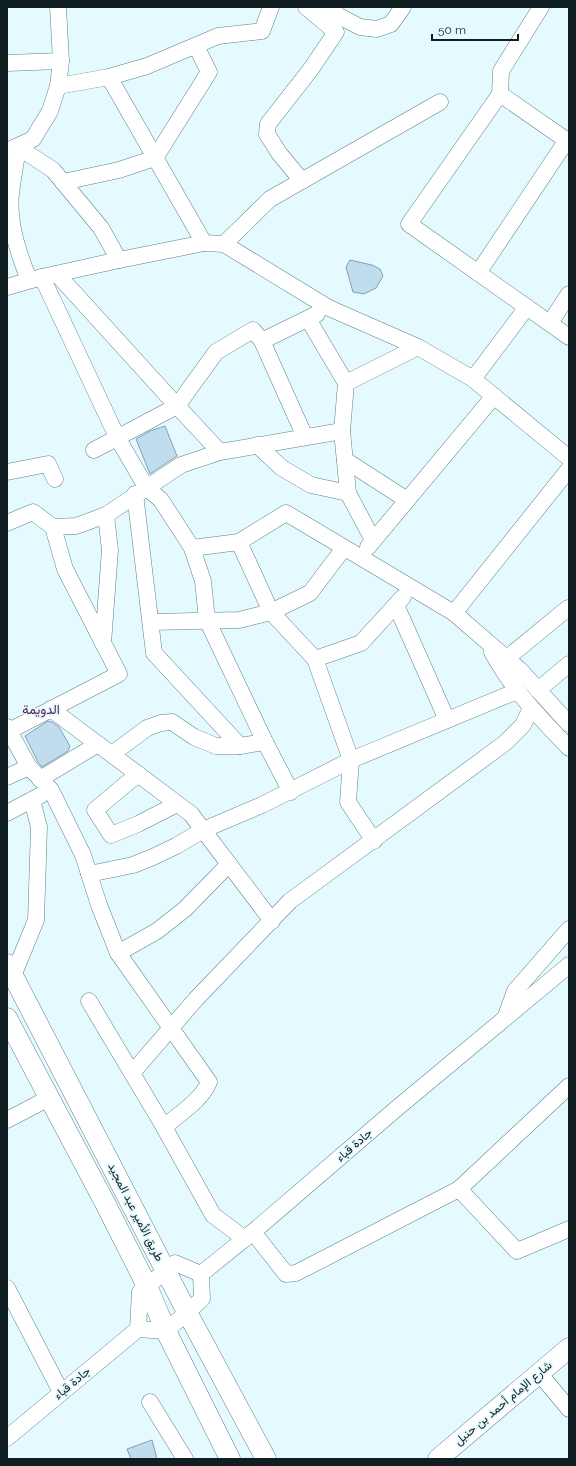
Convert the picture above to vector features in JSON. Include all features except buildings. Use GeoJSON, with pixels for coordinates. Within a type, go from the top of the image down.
{"type":"FeatureCollection","features":[{"type":"Feature","properties":{"kind":"main road","name":"طريق الأمير عبد المجيد"},"geometry":{"type":"LineString","coordinates":[[10,970],[187,1312],[266,1459]]}},
{"type":"Feature","properties":{"kind":"main road","name":"طريق الأمير عبد المجيد"},"geometry":{"type":"LineString","coordinates":[[7,1018],[126,1244],[147,1286],[166,1330],[230,1459]]}},
{"type":"Feature","properties":{"kind":"main road"},"geometry":{"type":"LineString","coordinates":[[18,1039],[40,1028]]}},
{"type":"Feature","properties":{"kind":"main road","name":"شارع الإمام أحمد بن حنبل"},"geometry":{"type":"LineString","coordinates":[[438,1459],[569,1348]]}},
{"type":"Feature","properties":{"kind":"street"},"geometry":{"type":"LineString","coordinates":[[12,149],[33,139],[50,111],[58,86],[61,61],[58,7]]}},
{"type":"Feature","properties":{"kind":"street"},"geometry":{"type":"LineString","coordinates":[[58,86],[109,77],[147,66],[218,36],[262,31],[271,7]]}},
{"type":"Feature","properties":{"kind":"street"},"geometry":{"type":"LineString","coordinates":[[302,181],[279,153],[266,134],[268,124],[311,69],[336,32],[306,7]]}},
{"type":"Feature","properties":{"kind":"street"},"geometry":{"type":"LineString","coordinates":[[327,7],[339,16],[360,27],[377,29],[391,24],[403,7]]}},
{"type":"Feature","properties":{"kind":"street"},"geometry":{"type":"LineString","coordinates":[[540,7],[501,71],[500,94],[409,224],[569,337]]}},
{"type":"Feature","properties":{"kind":"street"},"geometry":{"type":"LineString","coordinates":[[63,182],[119,170],[155,158],[209,72],[196,46]]}},
{"type":"Feature","properties":{"kind":"street"},"geometry":{"type":"LineString","coordinates":[[7,63],[61,61]]}},
{"type":"Feature","properties":{"kind":"street"},"geometry":{"type":"LineString","coordinates":[[109,77],[204,243]]}},
{"type":"Feature","properties":{"kind":"street"},"geometry":{"type":"LineString","coordinates":[[478,272],[568,141],[500,94]]}},
{"type":"Feature","properties":{"kind":"street"},"geometry":{"type":"LineString","coordinates":[[224,244],[270,199],[440,102]]}},
{"type":"Feature","properties":{"kind":"street"},"geometry":{"type":"LineString","coordinates":[[12,149],[53,170],[101,228],[119,260]]}},
{"type":"Feature","properties":{"kind":"street"},"geometry":{"type":"LineString","coordinates":[[12,149],[11,194],[13,229],[20,257],[35,278],[117,438],[141,491],[154,652],[240,746]]}},
{"type":"Feature","properties":{"kind":"street"},"geometry":{"type":"LineString","coordinates":[[7,287],[35,278],[204,243],[224,244],[329,308],[418,347],[473,379],[569,458]]}},
{"type":"Feature","properties":{"kind":"street"},"geometry":{"type":"LineString","coordinates":[[57,274],[220,452]]}},
{"type":"Feature","properties":{"kind":"street"},"geometry":{"type":"LineString","coordinates":[[550,323],[569,294]]}},
{"type":"Feature","properties":{"kind":"street"},"geometry":{"type":"LineString","coordinates":[[473,379],[527,307]]}},
{"type":"Feature","properties":{"kind":"street"},"geometry":{"type":"LineString","coordinates":[[262,341],[329,308]]}},
{"type":"Feature","properties":{"kind":"street"},"geometry":{"type":"LineString","coordinates":[[308,318],[346,383],[342,431],[348,493],[373,540]]}},
{"type":"Feature","properties":{"kind":"street"},"geometry":{"type":"LineString","coordinates":[[94,450],[177,406],[216,352],[253,330],[262,341],[305,437]]}},
{"type":"Feature","properties":{"kind":"street"},"geometry":{"type":"LineString","coordinates":[[346,383],[418,347]]}},
{"type":"Feature","properties":{"kind":"street"},"geometry":{"type":"LineString","coordinates":[[359,557],[494,396]]}},
{"type":"Feature","properties":{"kind":"street"},"geometry":{"type":"LineString","coordinates":[[53,527],[76,526],[106,515],[181,465],[220,452],[342,431]]}},
{"type":"Feature","properties":{"kind":"street"},"geometry":{"type":"LineString","coordinates":[[257,445],[282,468],[311,485],[348,493]]}},
{"type":"Feature","properties":{"kind":"street"},"geometry":{"type":"LineString","coordinates":[[345,460],[407,500]]}},
{"type":"Feature","properties":{"kind":"street"},"geometry":{"type":"LineString","coordinates":[[7,472],[48,464],[55,479]]}},
{"type":"Feature","properties":{"kind":"street"},"geometry":{"type":"LineString","coordinates":[[454,613],[569,469]]}},
{"type":"Feature","properties":{"kind":"street"},"geometry":{"type":"LineString","coordinates":[[141,491],[161,500],[192,548],[203,581],[207,620],[265,742],[291,792]]}},
{"type":"Feature","properties":{"kind":"street"},"geometry":{"type":"LineString","coordinates":[[7,523],[33,512],[53,527],[65,569],[119,674],[8,729],[29,767],[46,784],[83,855],[99,905],[118,953],[209,1082],[200,1097],[164,1127]]}},
{"type":"Feature","properties":{"kind":"street"},"geometry":{"type":"LineString","coordinates":[[192,548],[239,542],[286,513],[454,613],[520,670],[569,724]]}},
{"type":"Feature","properties":{"kind":"street"},"geometry":{"type":"LineString","coordinates":[[103,643],[110,550],[106,515]]}},
{"type":"Feature","properties":{"kind":"street"},"geometry":{"type":"LineString","coordinates":[[239,542],[271,612],[315,659],[351,760],[348,802],[374,841]]}},
{"type":"Feature","properties":{"kind":"street"},"geometry":{"type":"LineString","coordinates":[[151,622],[239,620],[271,612],[310,593],[344,548]]}},
{"type":"Feature","properties":{"kind":"street"},"geometry":{"type":"LineString","coordinates":[[315,659],[361,643],[411,588]]}},
{"type":"Feature","properties":{"kind":"street"},"geometry":{"type":"LineString","coordinates":[[396,605],[447,720]]}},
{"type":"Feature","properties":{"kind":"street"},"geometry":{"type":"LineString","coordinates":[[506,659],[568,608]]}},
{"type":"Feature","properties":{"kind":"street"},"geometry":{"type":"LineString","coordinates":[[486,641],[500,667],[516,690],[569,748]]}},
{"type":"Feature","properties":{"kind":"street"},"geometry":{"type":"LineString","coordinates":[[538,690],[569,664]]}},
{"type":"Feature","properties":{"kind":"street"},"geometry":{"type":"LineString","coordinates":[[89,874],[133,865],[176,846],[203,830],[291,792],[351,760],[516,690]]}},
{"type":"Feature","properties":{"kind":"street"},"geometry":{"type":"LineString","coordinates":[[132,1073],[196,999],[290,902],[505,743],[523,725],[531,708]]}},
{"type":"Feature","properties":{"kind":"street"},"geometry":{"type":"LineString","coordinates":[[51,709],[191,814],[272,921]]}},
{"type":"Feature","properties":{"kind":"street"},"geometry":{"type":"LineString","coordinates":[[112,754],[147,728],[161,723],[172,722],[194,736],[216,746],[240,746],[265,742]]}},
{"type":"Feature","properties":{"kind":"street"},"geometry":{"type":"LineString","coordinates":[[7,813],[32,800],[46,784],[98,744]]}},
{"type":"Feature","properties":{"kind":"street"},"geometry":{"type":"LineString","coordinates":[[7,777],[29,767]]}},
{"type":"Feature","properties":{"kind":"street"},"geometry":{"type":"LineString","coordinates":[[138,774],[95,810],[111,835],[138,824],[177,804]]}},
{"type":"Feature","properties":{"kind":"street"},"geometry":{"type":"LineString","coordinates":[[10,970],[36,920],[39,827],[32,800]]}},
{"type":"Feature","properties":{"kind":"street"},"geometry":{"type":"LineString","coordinates":[[118,953],[157,931],[169,922],[185,909],[229,864]]}},
{"type":"Feature","properties":{"kind":"street","name":"جادة قباء"},"geometry":{"type":"LineString","coordinates":[[506,1016],[515,991],[569,929]]}},
{"type":"Feature","properties":{"kind":"street","name":"جادة قباء"},"geometry":{"type":"LineString","coordinates":[[201,1274],[569,964]]}},
{"type":"Feature","properties":{"kind":"street"},"geometry":{"type":"LineString","coordinates":[[89,1000],[164,1127],[213,1215],[249,1235],[286,1274],[296,1273],[459,1189],[569,1086]]}},
{"type":"Feature","properties":{"kind":"street"},"geometry":{"type":"LineString","coordinates":[[7,1120],[49,1098]]}},
{"type":"Feature","properties":{"kind":"street"},"geometry":{"type":"LineString","coordinates":[[459,1189],[517,1251],[569,1229]]}},
{"type":"Feature","properties":{"kind":"street"},"geometry":{"type":"LineString","coordinates":[[175,1263],[201,1274],[202,1299],[166,1330],[138,1329],[140,1292],[175,1263]]}},
{"type":"Feature","properties":{"kind":"street"},"geometry":{"type":"LineString","coordinates":[[7,1288],[61,1392]]}},
{"type":"Feature","properties":{"kind":"street","name":"جادة قباء"},"geometry":{"type":"LineString","coordinates":[[7,1438],[130,1334],[138,1329]]}},
{"type":"Feature","properties":{"kind":"street"},"geometry":{"type":"LineString","coordinates":[[539,1373],[569,1409]]}},
{"type":"Feature","properties":{"kind":"street"},"geometry":{"type":"LineString","coordinates":[[150,1402],[184,1459]]}},
{"type":"Feature","properties":{"kind":"district","name":"الدويمة"},"geometry":{"type":"Point","coordinates":[41,709]}}]}
